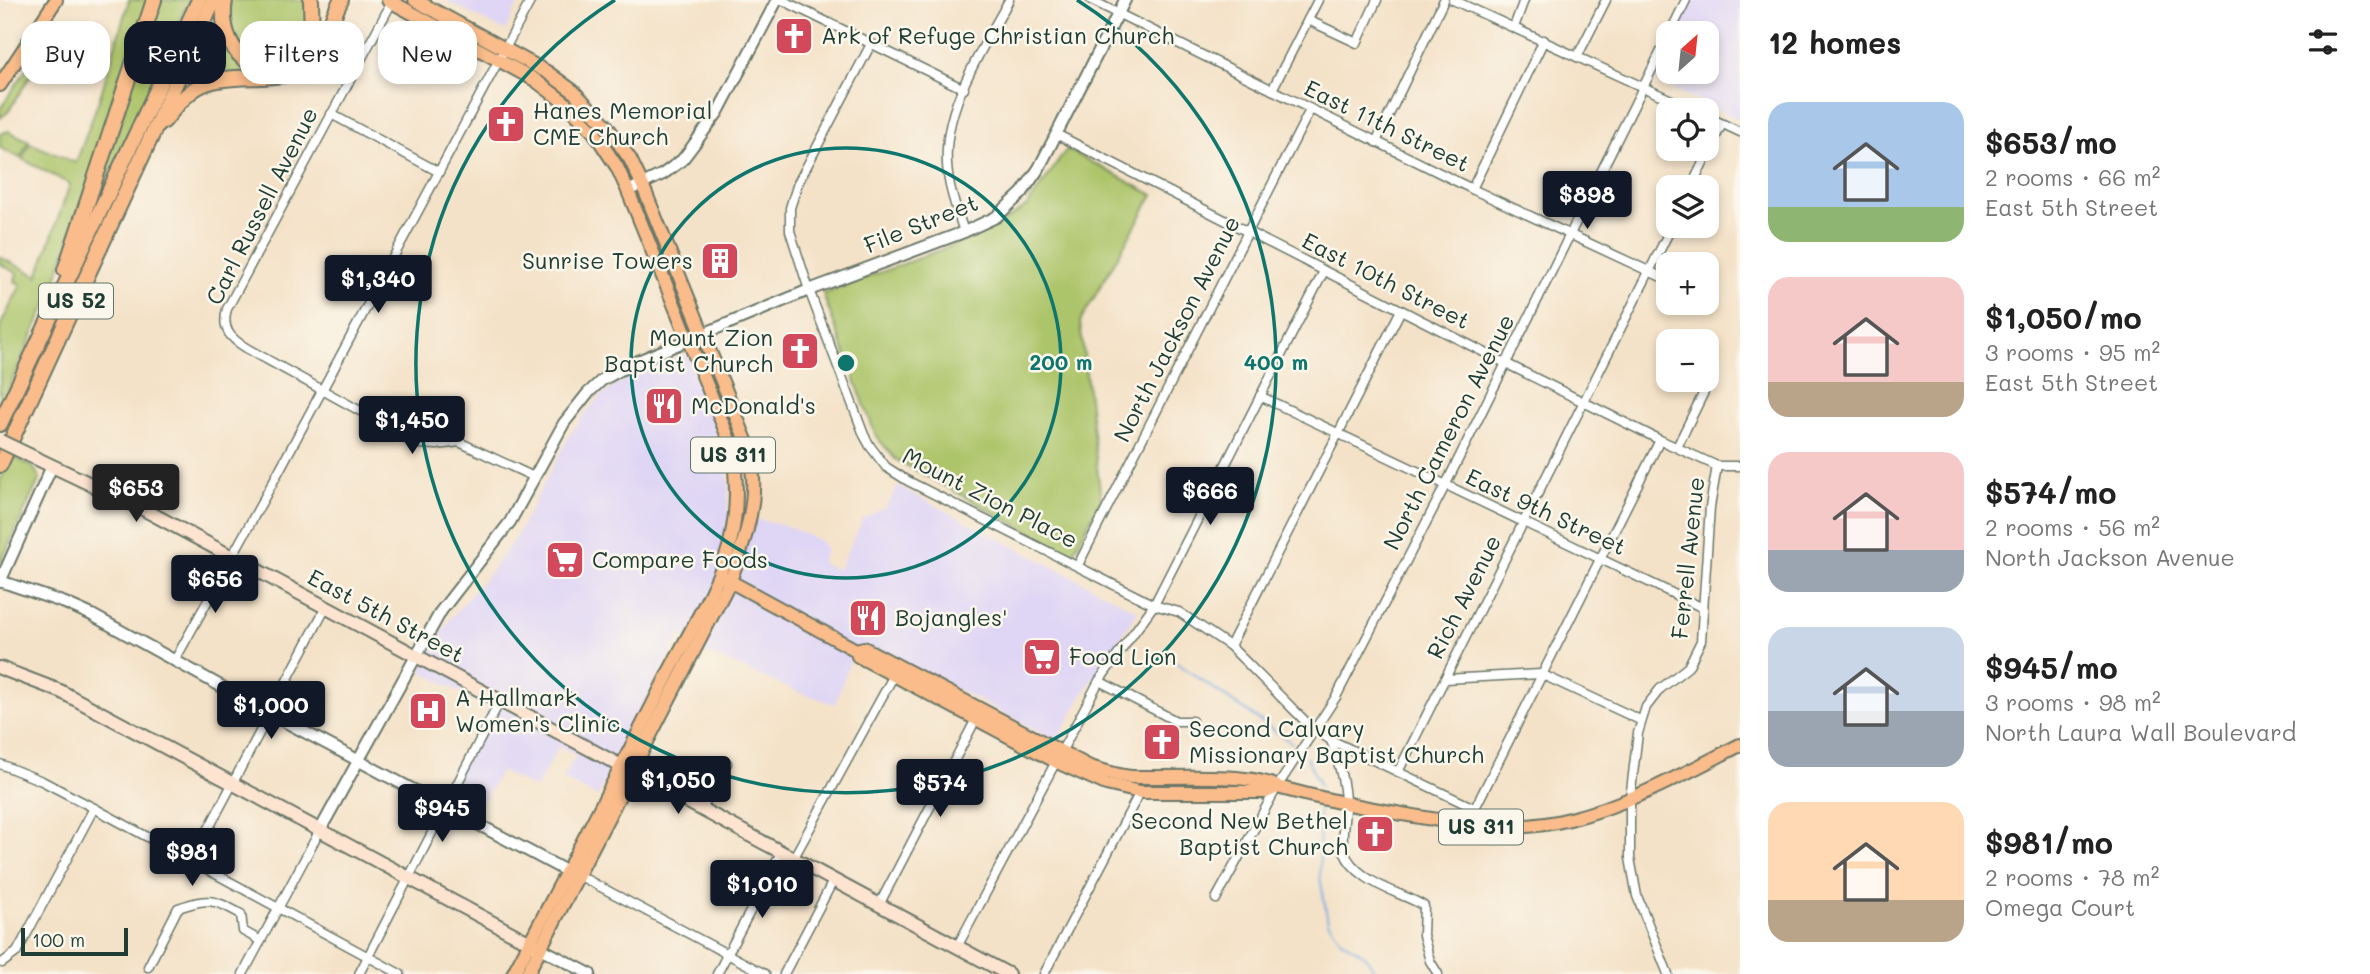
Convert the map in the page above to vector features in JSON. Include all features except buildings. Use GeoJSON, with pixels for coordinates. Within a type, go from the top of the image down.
{"type":"FeatureCollection","features":[{"type":"Feature","properties":{"kind":"highway"},"geometry":{"type":"LineString","coordinates":[[51,314],[154,0]]}},
{"type":"Feature","properties":{"kind":"highway","name":"US 52"},"geometry":{"type":"LineString","coordinates":[[0,424],[198,0]]}},
{"type":"Feature","properties":{"kind":"highway","name":"US 52"},"geometry":{"type":"LineString","coordinates":[[0,465],[214,0]]}},
{"type":"Feature","properties":{"kind":"highway"},"geometry":{"type":"LineString","coordinates":[[225,0],[223,13],[227,38],[240,56]]}},
{"type":"Feature","properties":{"kind":"highway"},"geometry":{"type":"LineString","coordinates":[[310,0],[311,21]]}},
{"type":"Feature","properties":{"kind":"highway"},"geometry":{"type":"LineString","coordinates":[[320,21],[330,0]]}},
{"type":"Feature","properties":{"kind":"highway"},"geometry":{"type":"LineString","coordinates":[[152,136],[186,94],[200,84],[226,78],[281,75],[297,70],[311,57],[341,0]]}},
{"type":"Feature","properties":{"kind":"main road"},"geometry":{"type":"LineString","coordinates":[[0,85],[56,0]]}},
{"type":"Feature","properties":{"kind":"main road","name":"US 311"},"geometry":{"type":"LineString","coordinates":[[415,0],[502,54],[580,116],[617,167],[732,447],[737,479],[737,512],[718,575],[856,650],[864,648],[1106,784],[1140,792],[1266,792],[1277,787]]}},
{"type":"Feature","properties":{"kind":"main road","name":"US 311"},"geometry":{"type":"LineString","coordinates":[[391,1],[502,54],[547,72],[573,90],[590,107],[630,159],[747,443],[753,478],[750,513],[741,552],[730,581]]}},
{"type":"Feature","properties":{"kind":"main road","name":"East 5th Street"},"geometry":{"type":"LineString","coordinates":[[0,441],[116,495],[1008,974]]}},
{"type":"Feature","properties":{"kind":"main road"},"geometry":{"type":"LineString","coordinates":[[627,769],[718,575]]}},
{"type":"Feature","properties":{"kind":"main road"},"geometry":{"type":"LineString","coordinates":[[513,974],[534,945],[730,581]]}},
{"type":"Feature","properties":{"kind":"main road","name":"US 311"},"geometry":{"type":"LineString","coordinates":[[856,650],[858,656],[976,719],[1059,758],[1090,767],[1128,776],[1268,782],[1277,787],[1345,804],[1466,826],[1533,826],[1570,819],[1630,799],[1740,746]]}},
{"type":"Feature","properties":{"kind":"main road"},"geometry":{"type":"LineString","coordinates":[[0,668],[60,691],[534,945]]}},
{"type":"Feature","properties":{"kind":"main road"},"geometry":{"type":"LineString","coordinates":[[1140,792],[1151,785],[1194,784],[1198,778]]}},
{"type":"Feature","properties":{"kind":"main road"},"geometry":{"type":"LineString","coordinates":[[527,974],[534,945]]}},
{"type":"Feature","properties":{"kind":"street"},"geometry":{"type":"LineString","coordinates":[[175,660],[531,0]]}},
{"type":"Feature","properties":{"kind":"street"},"geometry":{"type":"LineString","coordinates":[[628,191],[663,174],[682,160],[712,122],[780,0],[964,89]]}},
{"type":"Feature","properties":{"kind":"street"},"geometry":{"type":"LineString","coordinates":[[964,232],[949,178],[947,152],[953,117],[964,89],[1009,0]]}},
{"type":"Feature","properties":{"kind":"street","name":"East 11th Street"},"geometry":{"type":"LineString","coordinates":[[1091,0],[1472,189],[1656,275]]}},
{"type":"Feature","properties":{"kind":"street","name":"File Street"},"geometry":{"type":"LineString","coordinates":[[319,831],[415,655],[454,592],[510,522],[564,423],[587,394],[602,380],[631,365],[808,290],[964,232],[996,217],[1022,193],[1039,168],[1125,0]]}},
{"type":"Feature","properties":{"kind":"street"},"geometry":{"type":"LineString","coordinates":[[1272,90],[1318,0]]}},
{"type":"Feature","properties":{"kind":"street"},"geometry":{"type":"LineString","coordinates":[[1308,20],[1357,43],[1377,0]]}},
{"type":"Feature","properties":{"kind":"street"},"geometry":{"type":"LineString","coordinates":[[1376,142],[1444,0]]}},
{"type":"Feature","properties":{"kind":"street"},"geometry":{"type":"LineString","coordinates":[[1453,0],[1667,98]]}},
{"type":"Feature","properties":{"kind":"street"},"geometry":{"type":"LineString","coordinates":[[1514,27],[1524,0]]}},
{"type":"Feature","properties":{"kind":"street"},"geometry":{"type":"LineString","coordinates":[[1577,57],[1606,0]]}},
{"type":"Feature","properties":{"kind":"street","name":"North Cameron Avenue"},"geometry":{"type":"LineString","coordinates":[[1676,21],[1686,0]]}},
{"type":"Feature","properties":{"kind":"street","name":"Carl Russell Avenue"},"geometry":{"type":"LineString","coordinates":[[321,391],[235,341],[227,332],[225,324],[228,309],[391,1]]}},
{"type":"Feature","properties":{"kind":"street"},"geometry":{"type":"LineString","coordinates":[[1472,189],[1544,40]]}},
{"type":"Feature","properties":{"kind":"street","name":"Mount Zion Place"},"geometry":{"type":"LineString","coordinates":[[872,44],[815,148],[793,195],[790,231],[808,290],[864,435],[886,467],[920,487],[1154,605],[1179,612],[1230,646],[1314,730],[1474,808]]}},
{"type":"Feature","properties":{"kind":"street","name":"North Cameron Avenue"},"geometry":{"type":"LineString","coordinates":[[1216,899],[1277,787],[1336,697],[1445,486],[1656,61]]}},
{"type":"Feature","properties":{"kind":"street","name":"North Jackson Avenue"},"geometry":{"type":"LineString","coordinates":[[1078,565],[1310,110]]}},
{"type":"Feature","properties":{"kind":"street"},"geometry":{"type":"LineString","coordinates":[[331,114],[439,172]]}},
{"type":"Feature","properties":{"kind":"street"},"geometry":{"type":"LineString","coordinates":[[1719,122],[1740,132]]}},
{"type":"Feature","properties":{"kind":"street"},"geometry":{"type":"LineString","coordinates":[[1697,175],[1722,124]]}},
{"type":"Feature","properties":{"kind":"street","name":"East 10th Street"},"geometry":{"type":"LineString","coordinates":[[1056,134],[1660,440],[1717,466],[1740,466]]}},
{"type":"Feature","properties":{"kind":"street","name":"Rich Avenue"},"geometry":{"type":"LineString","coordinates":[[1398,772],[1666,238]]}},
{"type":"Feature","properties":{"kind":"street"},"geometry":{"type":"LineString","coordinates":[[957,947],[1099,681],[1154,605],[1324,271]]}},
{"type":"Feature","properties":{"kind":"street"},"geometry":{"type":"LineString","coordinates":[[1230,646],[1401,310]]}},
{"type":"Feature","properties":{"kind":"street"},"geometry":{"type":"LineString","coordinates":[[321,391],[420,444],[459,442],[534,477]]}},
{"type":"Feature","properties":{"kind":"street"},"geometry":{"type":"LineString","coordinates":[[1677,447],[1704,392]]}},
{"type":"Feature","properties":{"kind":"street","name":"East 9th Street"},"geometry":{"type":"LineString","coordinates":[[1260,396],[1703,608]]}},
{"type":"Feature","properties":{"kind":"street"},"geometry":{"type":"LineString","coordinates":[[1466,826],[1660,440]]}},
{"type":"Feature","properties":{"kind":"street"},"geometry":{"type":"LineString","coordinates":[[51,466],[0,581],[79,609],[358,760],[765,974]]}},
{"type":"Feature","properties":{"kind":"street","name":"Ferrell Avenue"},"geometry":{"type":"LineString","coordinates":[[1668,974],[1637,896],[1630,858],[1630,799],[1640,720],[1651,699],[1693,659],[1701,640],[1710,507],[1717,466]]}},
{"type":"Feature","properties":{"kind":"street"},"geometry":{"type":"LineString","coordinates":[[191,862],[326,607]]}},
{"type":"Feature","properties":{"kind":"street"},"geometry":{"type":"LineString","coordinates":[[1445,679],[1541,674],[1640,720]]}},
{"type":"Feature","properties":{"kind":"street"},"geometry":{"type":"LineString","coordinates":[[793,859],[894,675]]}},
{"type":"Feature","properties":{"kind":"street"},"geometry":{"type":"LineString","coordinates":[[1099,681],[1176,721],[1192,721]]}},
{"type":"Feature","properties":{"kind":"street"},"geometry":{"type":"LineString","coordinates":[[359,974],[500,701]]}},
{"type":"Feature","properties":{"kind":"street"},"geometry":{"type":"LineString","coordinates":[[879,905],[976,719]]}},
{"type":"Feature","properties":{"kind":"street"},"geometry":{"type":"LineString","coordinates":[[1331,740],[1340,769],[1345,804],[1341,840],[1344,852],[1368,879],[1424,906],[1423,936],[1430,961],[1438,974]]}},
{"type":"Feature","properties":{"kind":"street"},"geometry":{"type":"LineString","coordinates":[[701,810],[727,763]]}},
{"type":"Feature","properties":{"kind":"street"},"geometry":{"type":"LineString","coordinates":[[0,764],[42,781],[94,808],[400,974]]}},
{"type":"Feature","properties":{"kind":"street"},"geometry":{"type":"LineString","coordinates":[[1044,974],[1140,792]]}},
{"type":"Feature","properties":{"kind":"street"},"geometry":{"type":"LineString","coordinates":[[2,963],[17,952],[94,808]]}},
{"type":"Feature","properties":{"kind":"street"},"geometry":{"type":"LineString","coordinates":[[243,974],[319,831]]}},
{"type":"Feature","properties":{"kind":"street"},"geometry":{"type":"LineString","coordinates":[[717,974],[781,853]]}},
{"type":"Feature","properties":{"kind":"street"},"geometry":{"type":"LineString","coordinates":[[784,974],[833,881]]}},
{"type":"Feature","properties":{"kind":"street"},"geometry":{"type":"LineString","coordinates":[[148,967],[178,908],[202,900],[216,900],[241,914],[243,931],[261,942]]}},
{"type":"Feature","properties":{"kind":"street"},"geometry":{"type":"LineString","coordinates":[[534,945],[589,974]]}},
{"type":"Feature","properties":{"kind":"shaded area"},"geometry":{"type":"Polygon","coordinates":[[[445,0],[520,0],[505,31],[445,0]]]}},
{"type":"Feature","properties":{"kind":"shaded area"},"geometry":{"type":"Polygon","coordinates":[[[1693,0],[1740,0],[1740,120],[1719,110],[1719,98],[1693,98],[1663,84],[1719,84],[1719,21],[1682,21],[1693,0]]]}},
{"type":"Feature","properties":{"kind":"shaded area"},"geometry":{"type":"Polygon","coordinates":[[[683,354],[689,358],[723,443],[729,485],[727,514],[784,525],[819,540],[826,549],[821,563],[838,570],[863,519],[886,507],[898,486],[1138,611],[1081,697],[1057,741],[896,657],[850,661],[835,704],[801,693],[704,652],[681,633],[597,797],[563,779],[576,755],[559,746],[536,789],[501,771],[476,814],[444,795],[489,708],[421,671],[432,650],[450,619],[491,571],[517,535],[568,438],[582,417],[600,397],[616,385],[636,373],[683,354]]]}},
{"type":"Feature","properties":{"kind":"green space"},"geometry":{"type":"Polygon","coordinates":[[[129,0],[149,0],[142,21],[124,21],[124,75],[52,292],[0,407],[0,326],[21,285],[15,281],[17,273],[0,264],[0,257],[38,276],[70,184],[22,159],[30,143],[76,163],[104,84],[110,84],[110,64],[129,0]]]}},
{"type":"Feature","properties":{"kind":"green space"},"geometry":{"type":"Polygon","coordinates":[[[158,0],[189,0],[179,21],[151,21],[158,0]]]}},
{"type":"Feature","properties":{"kind":"green space"},"geometry":{"type":"Polygon","coordinates":[[[221,0],[219,15],[223,21],[211,21],[221,0]]]}},
{"type":"Feature","properties":{"kind":"green space"},"geometry":{"type":"Polygon","coordinates":[[[229,0],[307,0],[308,21],[240,21],[240,46],[233,40],[229,0]]]}},
{"type":"Feature","properties":{"kind":"green space"},"geometry":{"type":"Polygon","coordinates":[[[226,25],[240,45],[240,75],[226,81],[226,25]]]}},
{"type":"Feature","properties":{"kind":"green space"},"geometry":{"type":"Polygon","coordinates":[[[21,77],[21,84],[25,84],[8,112],[0,118],[0,109],[21,77]]]}},
{"type":"Feature","properties":{"kind":"green space"},"geometry":{"type":"Polygon","coordinates":[[[131,84],[151,84],[87,225],[131,84]]]}},
{"type":"Feature","properties":{"kind":"green space"},"geometry":{"type":"Polygon","coordinates":[[[182,84],[217,84],[175,100],[182,84]]]}},
{"type":"Feature","properties":{"kind":"green space"},"geometry":{"type":"Polygon","coordinates":[[[8,131],[29,141],[20,158],[0,148],[0,134],[8,131]]]}},
{"type":"Feature","properties":{"kind":"green space"},"geometry":{"type":"Polygon","coordinates":[[[1067,149],[1153,195],[1080,322],[1101,500],[1072,555],[895,459],[876,436],[823,294],[988,232],[1027,206],[1067,149]]]}},
{"type":"Feature","properties":{"kind":"green space"},"geometry":{"type":"Polygon","coordinates":[[[12,456],[33,467],[40,478],[0,564],[0,481],[12,456]]]}},
{"type":"Feature","properties":{"kind":"waterway"},"geometry":{"type":"LineString","coordinates":[[1164,654],[1292,743]]}},
{"type":"Feature","properties":{"kind":"waterway"},"geometry":{"type":"LineString","coordinates":[[1307,758],[1320,786]]}},
{"type":"Feature","properties":{"kind":"waterway"},"geometry":{"type":"LineString","coordinates":[[1319,809],[1320,877],[1328,922],[1341,940],[1365,955],[1377,974]]}},
{"type":"Feature","properties":{"kind":"place","name":"Ark of Refuge Christian Church"},"geometry":{"type":"Point","coordinates":[794,36]}},
{"type":"Feature","properties":{"kind":"place","name":"Hanes Memorial CME Church"},"geometry":{"type":"Point","coordinates":[506,124]}},
{"type":"Feature","properties":{"kind":"place","name":"Sunrise Towers"},"geometry":{"type":"Point","coordinates":[720,261]}},
{"type":"Feature","properties":{"kind":"place","name":"Mount Zion Baptist Church"},"geometry":{"type":"Point","coordinates":[800,351]}},
{"type":"Feature","properties":{"kind":"place","name":"McDonald's"},"geometry":{"type":"Point","coordinates":[664,406]}},
{"type":"Feature","properties":{"kind":"place","name":"Compare Foods"},"geometry":{"type":"Point","coordinates":[565,560]}},
{"type":"Feature","properties":{"kind":"place","name":"Bojangles'"},"geometry":{"type":"Point","coordinates":[868,618]}},
{"type":"Feature","properties":{"kind":"place","name":"Food Lion"},"geometry":{"type":"Point","coordinates":[1042,657]}},
{"type":"Feature","properties":{"kind":"place","name":"A Hallmark Women's Clinic"},"geometry":{"type":"Point","coordinates":[428,711]}},
{"type":"Feature","properties":{"kind":"place","name":"Second Calvary Missionary Baptist Church"},"geometry":{"type":"Point","coordinates":[1162,742]}},
{"type":"Feature","properties":{"kind":"place","name":"Second New Bethel Baptist Church"},"geometry":{"type":"Point","coordinates":[1375,834]}}]}
